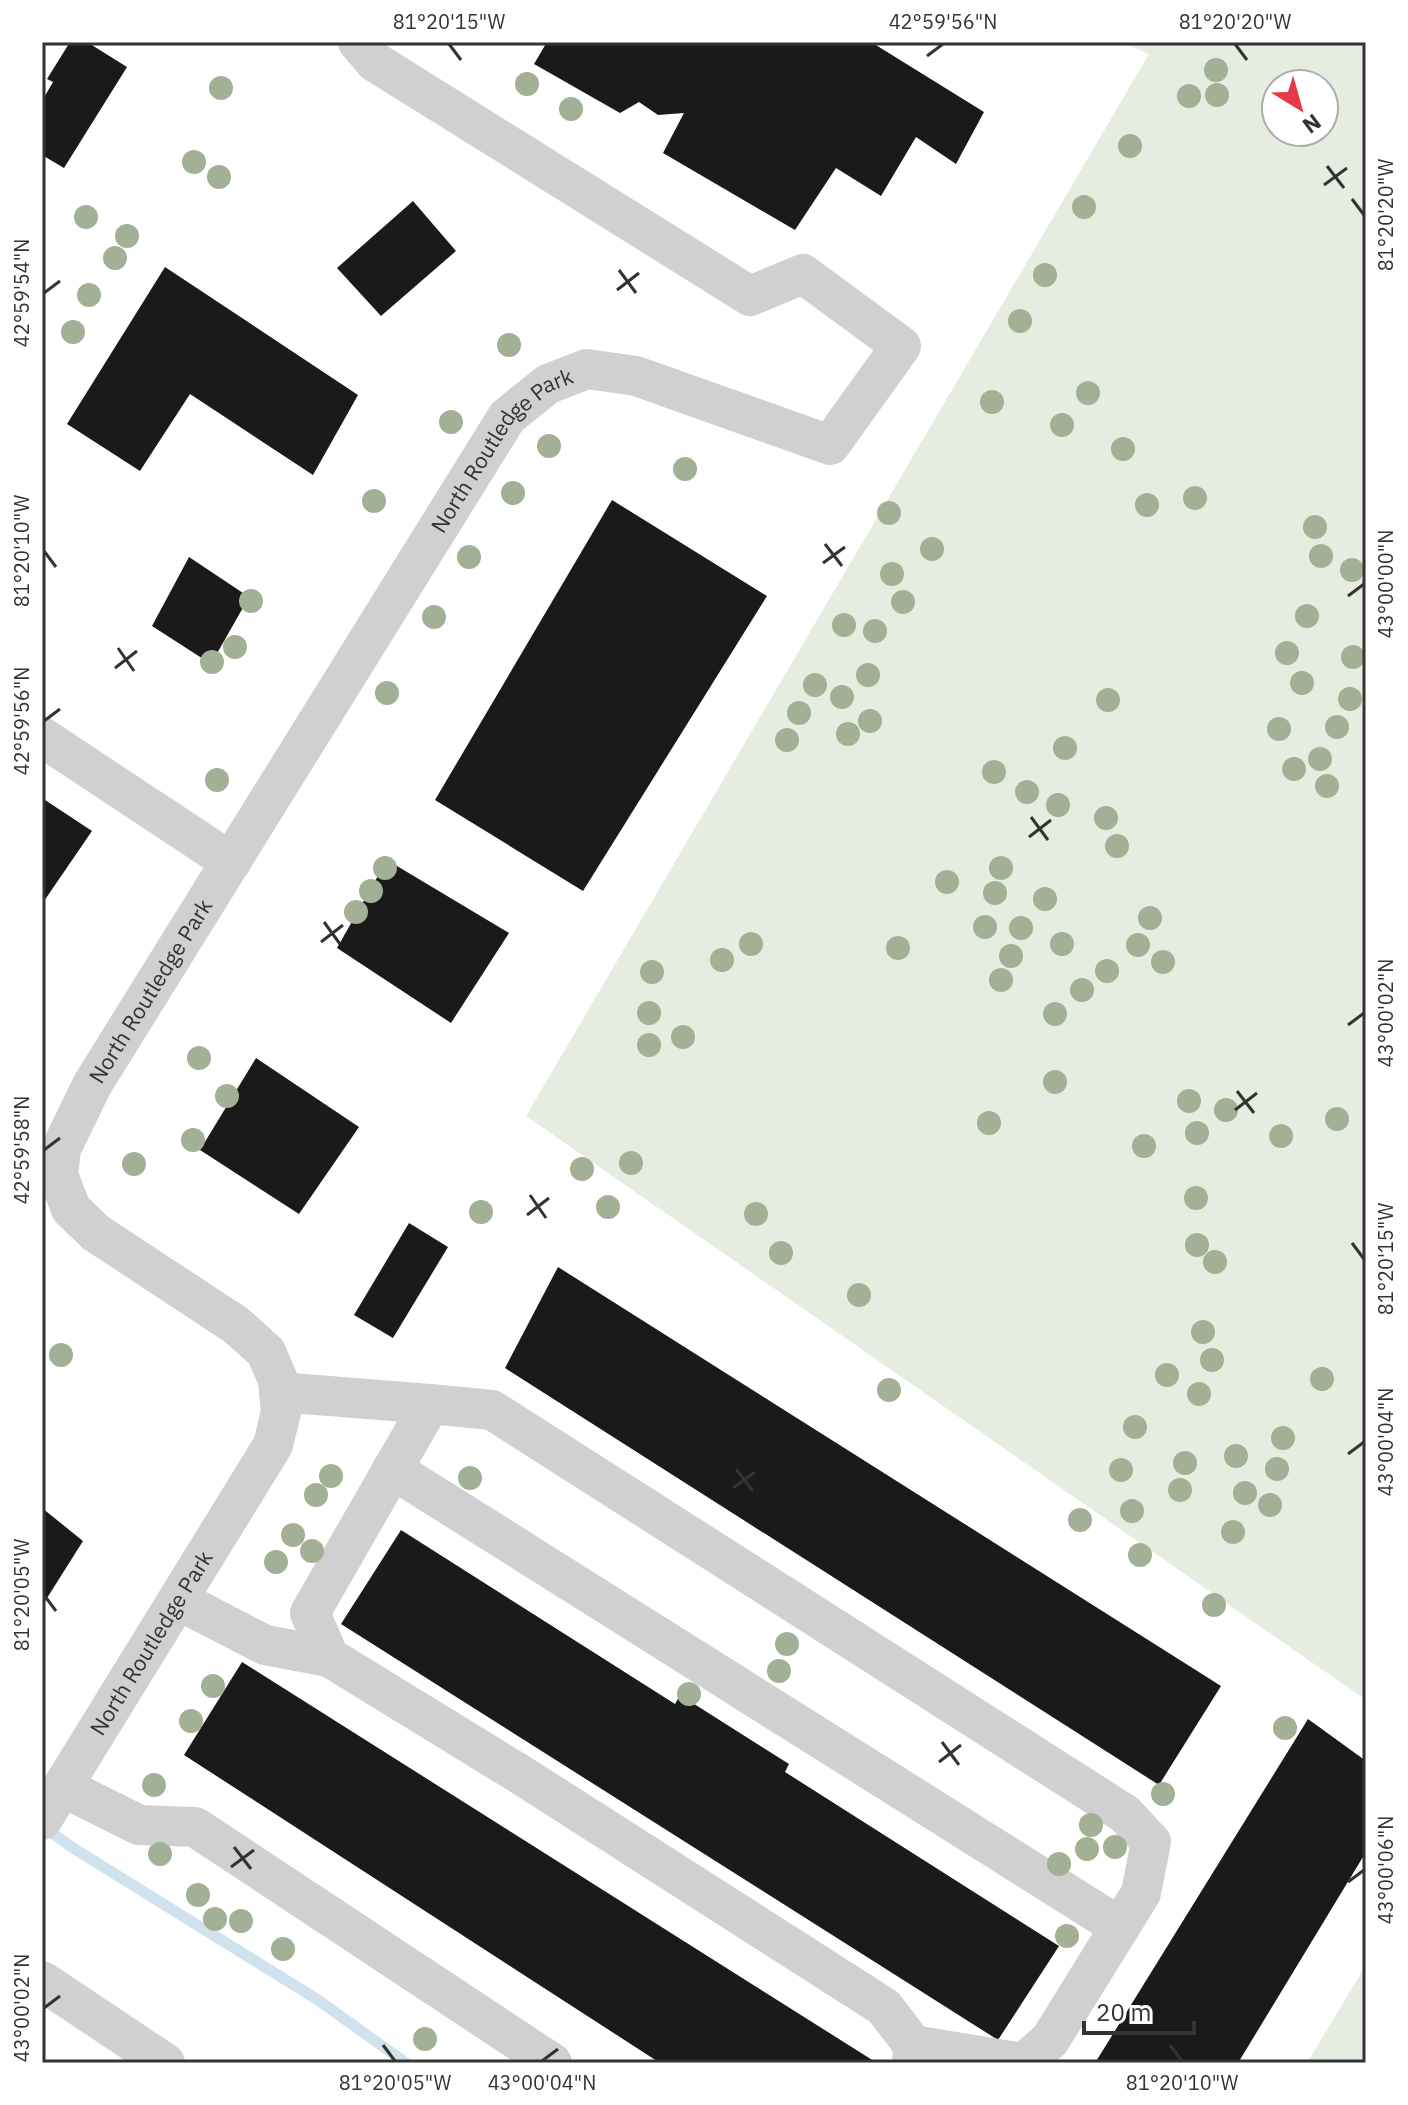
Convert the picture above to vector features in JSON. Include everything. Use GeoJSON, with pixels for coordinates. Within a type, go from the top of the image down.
{"type":"FeatureCollection","features":[{"type":"Feature","properties":{"kind":"street","name":"North Routledge Park"},"geometry":{"type":"LineString","coordinates":[[52,1803],[273,1445],[281,1412],[278,1380],[266,1352],[236,1325],[96,1233],[71,1209],[58,1175],[61,1149],[92,1085],[507,417],[548,384],[587,369],[636,376],[830,445],[901,346],[803,274],[750,296],[375,62],[358,42]]}},
{"type":"Feature","properties":{"kind":"street"},"geometry":{"type":"LineString","coordinates":[[42,737],[231,862]]}},
{"type":"Feature","properties":{"kind":"street"},"geometry":{"type":"LineString","coordinates":[[178,1600],[265,1645],[329,1657],[518,1773],[884,2007],[913,2054],[1023,2063],[1050,2040],[1141,1893],[1151,1842],[1125,1814],[492,1410],[279,1392]]}},
{"type":"Feature","properties":{"kind":"street"},"geometry":{"type":"LineString","coordinates":[[329,1657],[310,1613],[430,1404]]}},
{"type":"Feature","properties":{"kind":"street"},"geometry":{"type":"LineString","coordinates":[[392,1469],[1120,1927]]}},
{"type":"Feature","properties":{"kind":"street"},"geometry":{"type":"LineString","coordinates":[[52,1803],[139,1825],[195,1827],[552,2063]]}},
{"type":"Feature","properties":{"kind":"street"},"geometry":{"type":"LineString","coordinates":[[42,1981],[165,2063]]}},
{"type":"Feature","properties":{"kind":"shaded area"},"geometry":{"type":"Polygon","coordinates":[[[1122,42],[1366,42],[1366,1700],[526,1116],[1149,54],[1122,42]]]}},
{"type":"Feature","properties":{"kind":"shaded area"},"geometry":{"type":"Polygon","coordinates":[[[1366,1965],[1366,2063],[1307,2063],[1366,1965]]]}},
{"type":"Feature","properties":{"kind":"building"},"geometry":{"type":"Polygon","coordinates":[[[70,42],[87,42],[127,67],[64,168],[42,155],[42,101],[53,82],[47,79],[70,42]]]}},
{"type":"Feature","properties":{"kind":"building"},"geometry":{"type":"Polygon","coordinates":[[[547,42],[871,42],[984,112],[956,164],[916,137],[881,196],[836,168],[795,230],[663,153],[684,113],[658,115],[639,102],[620,113],[534,64],[547,42]]]}},
{"type":"Feature","properties":{"kind":"building"},"geometry":{"type":"Polygon","coordinates":[[[413,201],[456,251],[381,316],[337,268],[413,201]]]}},
{"type":"Feature","properties":{"kind":"building"},"geometry":{"type":"Polygon","coordinates":[[[165,267],[358,395],[313,475],[190,394],[140,471],[67,424],[165,267]]]}},
{"type":"Feature","properties":{"kind":"building"},"geometry":{"type":"Polygon","coordinates":[[[612,500],[767,596],[583,891],[435,800],[612,500]]]}},
{"type":"Feature","properties":{"kind":"building"},"geometry":{"type":"Polygon","coordinates":[[[189,557],[249,597],[211,664],[152,626],[189,557]]]}},
{"type":"Feature","properties":{"kind":"building"},"geometry":{"type":"Polygon","coordinates":[[[42,798],[92,831],[42,904],[42,798]]]}},
{"type":"Feature","properties":{"kind":"building"},"geometry":{"type":"Polygon","coordinates":[[[387,860],[509,933],[451,1023],[337,948],[387,860]]]}},
{"type":"Feature","properties":{"kind":"building"},"geometry":{"type":"Polygon","coordinates":[[[256,1058],[359,1127],[299,1214],[200,1150],[256,1058]]]}},
{"type":"Feature","properties":{"kind":"building"},"geometry":{"type":"Polygon","coordinates":[[[409,1223],[448,1247],[393,1338],[354,1315],[409,1223]]]}},
{"type":"Feature","properties":{"kind":"building"},"geometry":{"type":"Polygon","coordinates":[[[558,1267],[1221,1686],[1159,1785],[505,1368],[558,1267]]]}},
{"type":"Feature","properties":{"kind":"building"},"geometry":{"type":"Polygon","coordinates":[[[42,1508],[83,1541],[42,1606],[42,1508]]]}},
{"type":"Feature","properties":{"kind":"building"},"geometry":{"type":"Polygon","coordinates":[[[401,1530],[675,1704],[680,1695],[789,1764],[785,1772],[1059,1946],[998,2040],[341,1624],[401,1530]]]}},
{"type":"Feature","properties":{"kind":"building"},"geometry":{"type":"Polygon","coordinates":[[[242,1662],[877,2063],[660,2063],[184,1755],[242,1662]]]}},
{"type":"Feature","properties":{"kind":"building"},"geometry":{"type":"Polygon","coordinates":[[[1308,1719],[1366,1761],[1366,1852],[1238,2063],[1095,2063],[1308,1719]]]}},
{"type":"Feature","properties":{"kind":"waterway"},"geometry":{"type":"LineString","coordinates":[[45,1828],[318,2000],[406,2063]]}}]}
